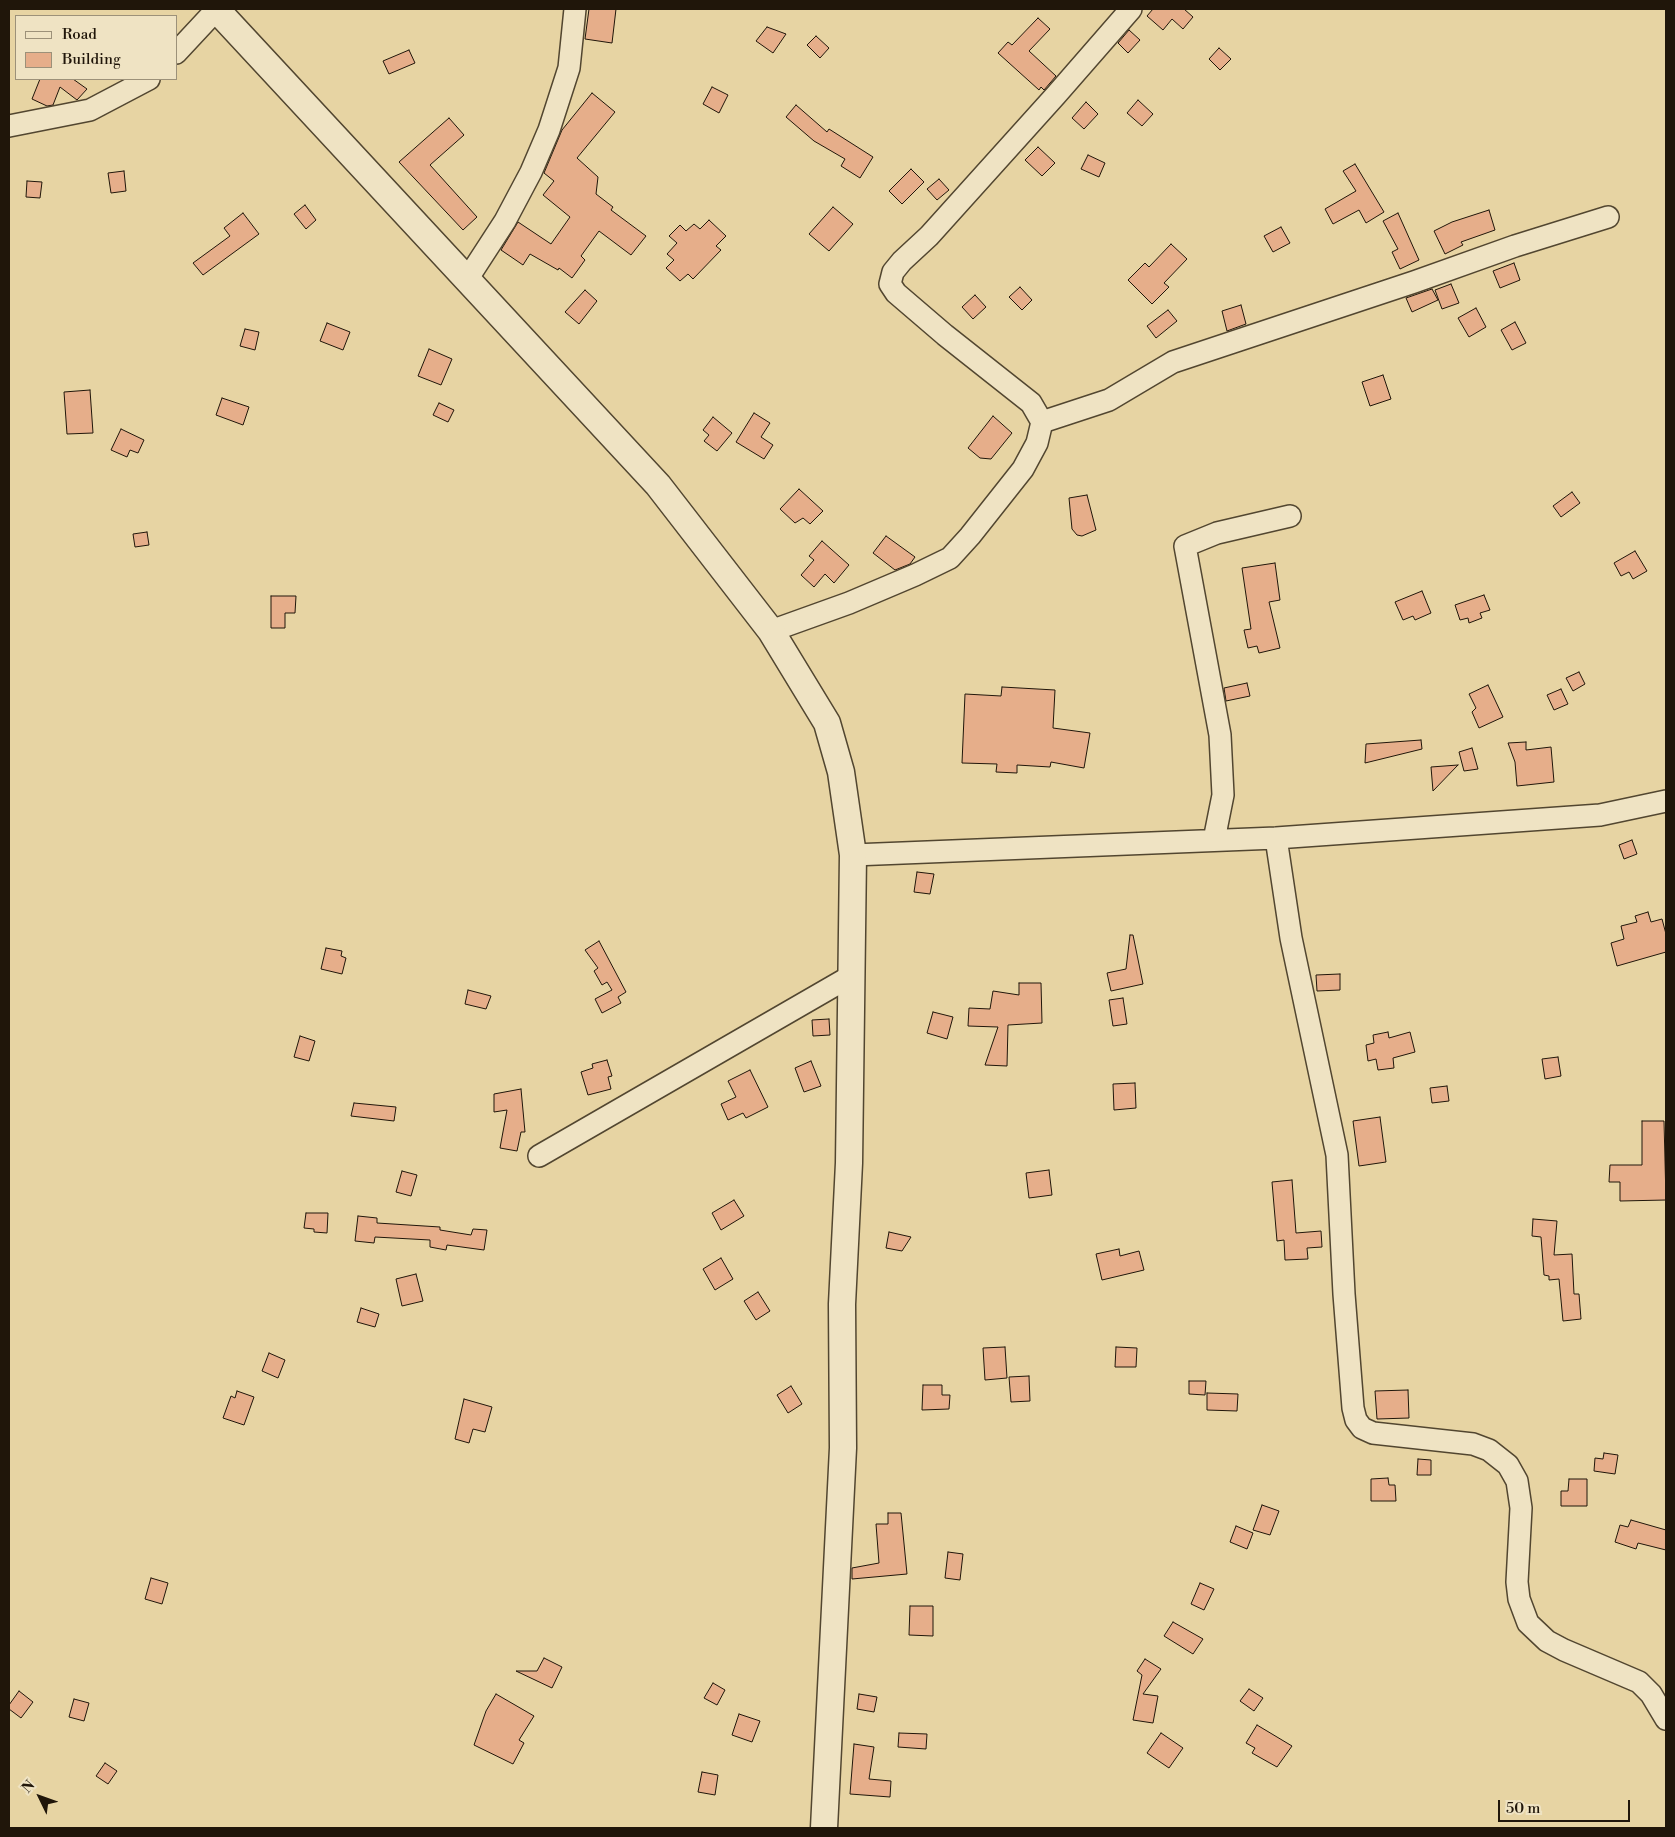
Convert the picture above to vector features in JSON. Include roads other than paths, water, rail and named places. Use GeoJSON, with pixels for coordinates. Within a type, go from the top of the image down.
{"type":"FeatureCollection","features":[{"type":"Feature","properties":{"kind":"street"},"geometry":{"type":"LineString","coordinates":[[178,51],[216,9],[468,278],[658,485],[771,631],[826,723],[841,772],[853,855],[848,1163],[842,1304],[843,1448],[824,1828]]}},
{"type":"Feature","properties":{"kind":"street"},"geometry":{"type":"LineString","coordinates":[[468,278],[505,220],[531,172],[549,130],[569,68],[575,9]]}},
{"type":"Feature","properties":{"kind":"street"},"geometry":{"type":"LineString","coordinates":[[771,631],[866,596],[950,558],[970,536],[1022,469],[1037,442],[1042,422],[1031,403],[938,329],[896,293],[890,284],[893,272],[902,260],[928,236],[1131,9]]}},
{"type":"Feature","properties":{"kind":"street"},"geometry":{"type":"LineString","coordinates":[[9,126],[90,110],[146,80]]}},
{"type":"Feature","properties":{"kind":"street"},"geometry":{"type":"LineString","coordinates":[[1042,422],[1108,400],[1172,362],[1414,282],[1515,246],[1608,217]]}},
{"type":"Feature","properties":{"kind":"street"},"geometry":{"type":"LineString","coordinates":[[1214,840],[1223,795],[1220,735],[1185,546],[1217,533],[1290,516]]}},
{"type":"Feature","properties":{"kind":"street"},"geometry":{"type":"LineString","coordinates":[[853,855],[1276,838],[1600,816],[1666,801]]}},
{"type":"Feature","properties":{"kind":"street"},"geometry":{"type":"LineString","coordinates":[[1276,838],[1291,938],[1337,1155],[1344,1294],[1353,1408],[1356,1420],[1362,1428],[1373,1433],[1473,1444],[1488,1450],[1508,1465],[1517,1481],[1520,1501],[1517,1582],[1519,1599],[1528,1623],[1547,1641],[1638,1682],[1651,1694],[1666,1718]]}},
{"type":"Feature","properties":{"kind":"street"},"geometry":{"type":"LineString","coordinates":[[539,1156],[851,976]]}}]}
